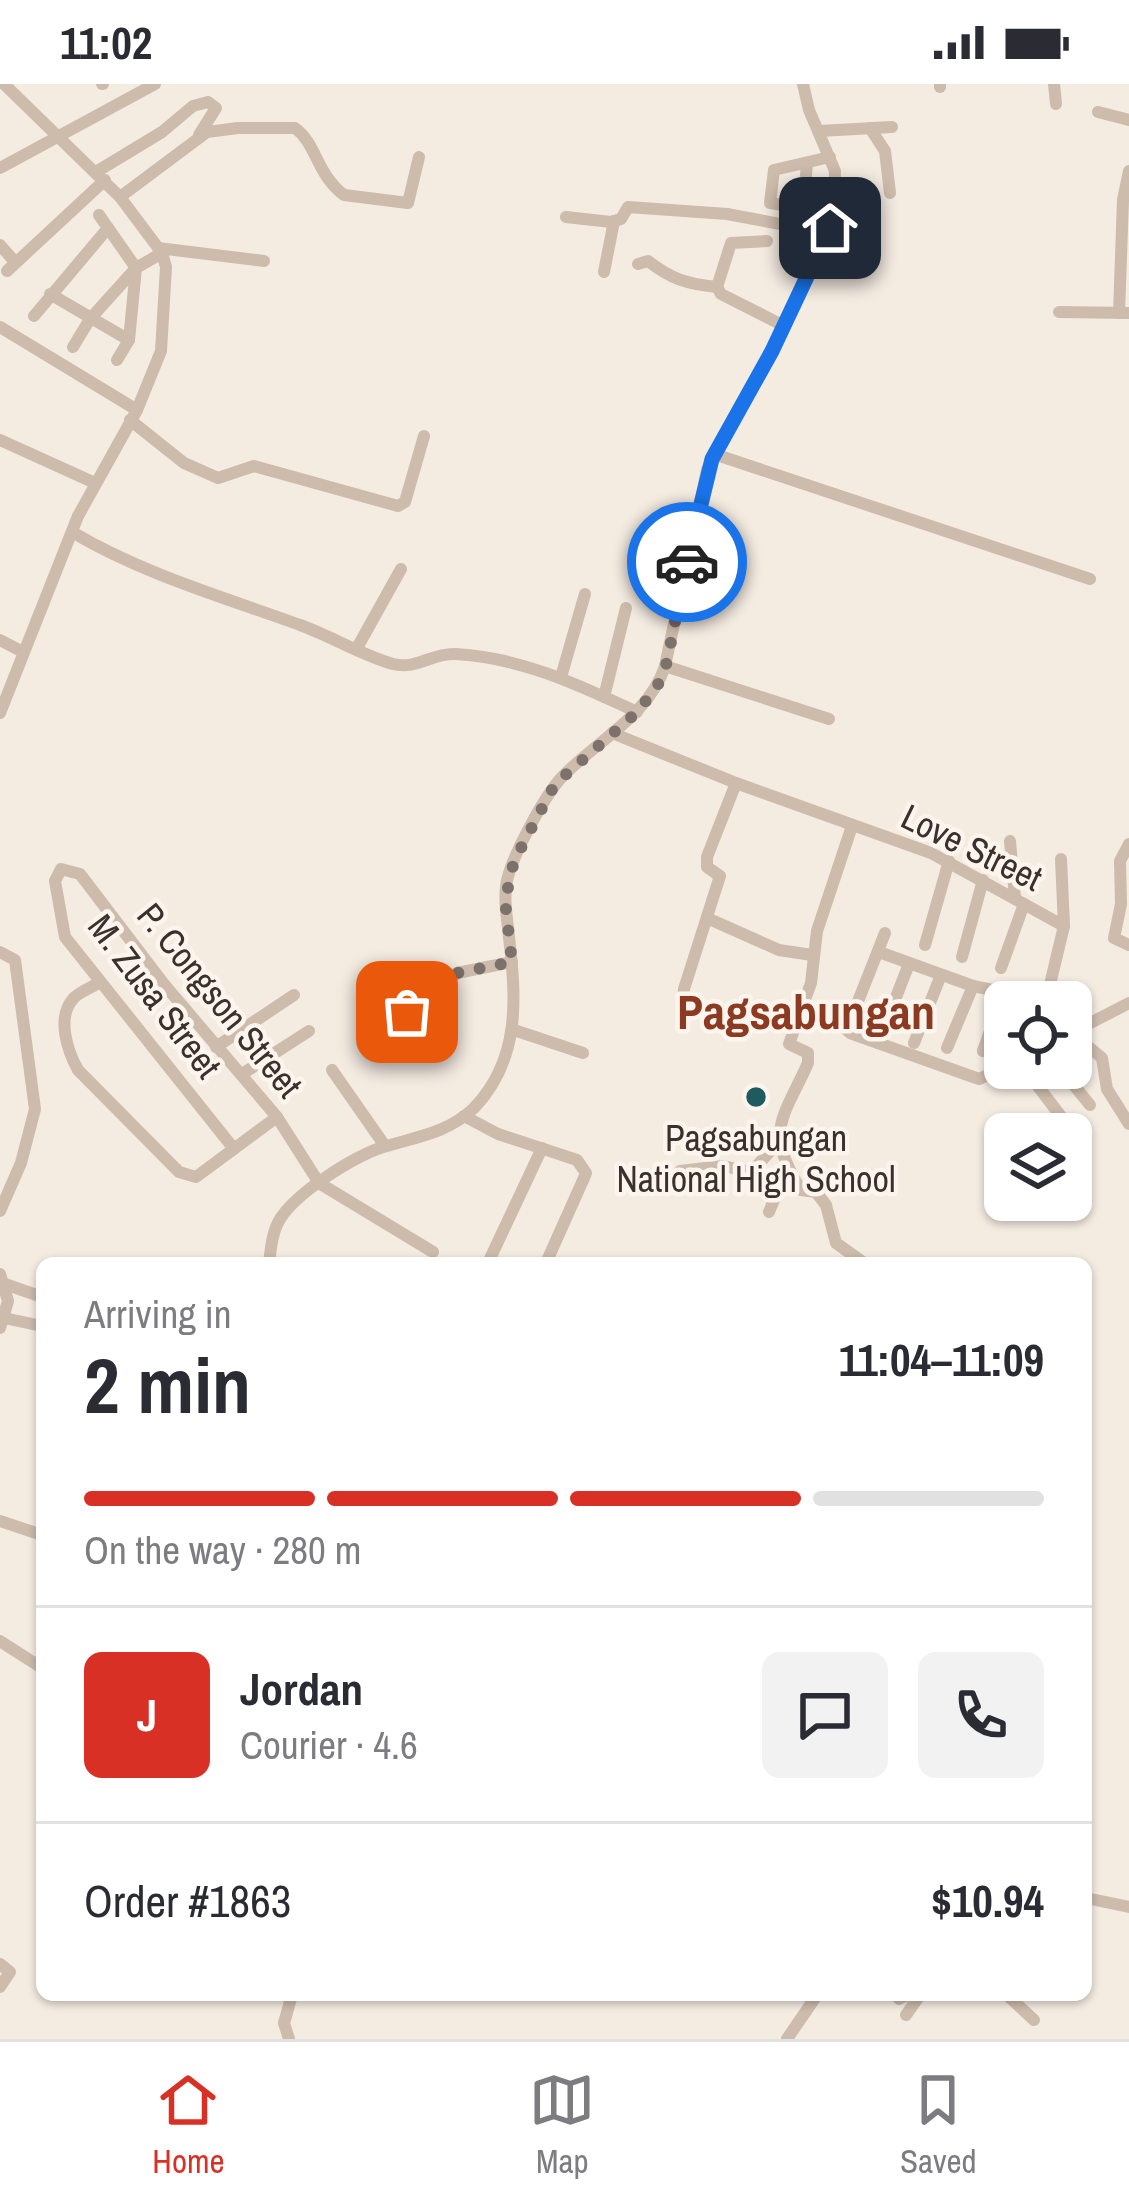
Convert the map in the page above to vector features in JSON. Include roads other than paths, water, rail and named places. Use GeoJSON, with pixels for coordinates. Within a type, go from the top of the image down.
{"type":"FeatureCollection","features":[{"type":"Feature","properties":{"kind":"street"},"geometry":{"type":"LineString","coordinates":[[0,168],[155,84]]}},
{"type":"Feature","properties":{"kind":"street"},"geometry":{"type":"LineString","coordinates":[[270,1257],[281,1216],[320,1183],[385,1147],[434,1134],[464,1116],[491,1086],[514,1030],[505,901],[514,861],[555,784],[637,712],[657,687],[714,454],[828,233],[837,202],[830,157],[803,84]]}},
{"type":"Feature","properties":{"kind":"street"},"geometry":{"type":"LineString","coordinates":[[1054,84],[1056,104]]}},
{"type":"Feature","properties":{"kind":"street"},"geometry":{"type":"LineString","coordinates":[[1,709],[72,532],[161,351],[166,268],[160,251],[120,196],[13,87]]}},
{"type":"Feature","properties":{"kind":"street"},"geometry":{"type":"LineString","coordinates":[[0,245],[11,266],[100,176],[194,106],[208,102],[216,108],[199,135],[120,196]]}},
{"type":"Feature","properties":{"kind":"street"},"geometry":{"type":"LineString","coordinates":[[1098,112],[1129,120]]}},
{"type":"Feature","properties":{"kind":"street"},"geometry":{"type":"LineString","coordinates":[[819,131],[892,127]]}},
{"type":"Feature","properties":{"kind":"street"},"geometry":{"type":"LineString","coordinates":[[199,135],[238,128],[295,128],[307,139],[318,168],[337,190],[398,204],[409,203],[419,157]]}},
{"type":"Feature","properties":{"kind":"street"},"geometry":{"type":"LineString","coordinates":[[870,128],[885,151],[890,193]]}},
{"type":"Feature","properties":{"kind":"street"},"geometry":{"type":"LineString","coordinates":[[807,164],[830,157]]}},
{"type":"Feature","properties":{"kind":"street"},"geometry":{"type":"LineString","coordinates":[[1059,312],[1124,313],[1129,171]]}},
{"type":"Feature","properties":{"kind":"street"},"geometry":{"type":"LineString","coordinates":[[566,217],[614,221],[628,207],[727,214],[828,233]]}},
{"type":"Feature","properties":{"kind":"street"},"geometry":{"type":"LineString","coordinates":[[99,215],[136,268],[129,340],[117,360]]}},
{"type":"Feature","properties":{"kind":"street"},"geometry":{"type":"LineString","coordinates":[[604,272],[614,221]]}},
{"type":"Feature","properties":{"kind":"street"},"geometry":{"type":"LineString","coordinates":[[34,316],[108,228]]}},
{"type":"Feature","properties":{"kind":"street"},"geometry":{"type":"LineString","coordinates":[[767,242],[731,243],[717,287],[721,294],[784,326]]}},
{"type":"Feature","properties":{"kind":"street"},"geometry":{"type":"LineString","coordinates":[[73,347],[90,319],[136,268],[160,251],[264,261]]}},
{"type":"Feature","properties":{"kind":"street"},"geometry":{"type":"LineString","coordinates":[[638,264],[648,261],[685,284],[717,287]]}},
{"type":"Feature","properties":{"kind":"street"},"geometry":{"type":"LineString","coordinates":[[50,294],[129,340]]}},
{"type":"Feature","properties":{"kind":"street"},"geometry":{"type":"LineString","coordinates":[[0,327],[133,415],[184,463],[218,478],[254,466],[398,506],[405,502],[424,436]]}},
{"type":"Feature","properties":{"kind":"street"},"geometry":{"type":"LineString","coordinates":[[0,440],[94,483]]}},
{"type":"Feature","properties":{"kind":"street"},"geometry":{"type":"LineString","coordinates":[[714,454],[1090,579]]}},
{"type":"Feature","properties":{"kind":"street"},"geometry":{"type":"LineString","coordinates":[[72,532],[166,578],[407,666],[456,654],[561,677],[637,712]]}},
{"type":"Feature","properties":{"kind":"street"},"geometry":{"type":"LineString","coordinates":[[357,648],[401,568]]}},
{"type":"Feature","properties":{"kind":"street"},"geometry":{"type":"LineString","coordinates":[[561,677],[585,594]]}},
{"type":"Feature","properties":{"kind":"street"},"geometry":{"type":"LineString","coordinates":[[604,697],[626,608]]}},
{"type":"Feature","properties":{"kind":"street"},"geometry":{"type":"LineString","coordinates":[[0,640],[23,652]]}},
{"type":"Feature","properties":{"kind":"street"},"geometry":{"type":"LineString","coordinates":[[665,666],[829,719]]}},
{"type":"Feature","properties":{"kind":"street","name":"Love Street"},"geometry":{"type":"LineString","coordinates":[[612,733],[950,861],[1064,926]]}},
{"type":"Feature","properties":{"kind":"street"},"geometry":{"type":"LineString","coordinates":[[683,1015],[684,989],[720,874],[707,867],[707,857],[736,783]]}},
{"type":"Feature","properties":{"kind":"street"},"geometry":{"type":"LineString","coordinates":[[852,826],[812,956],[811,983],[789,1044],[808,1053],[808,1063],[779,1125],[777,1144],[801,1190],[816,1192],[826,1205],[836,1243],[856,1257]]}},
{"type":"Feature","properties":{"kind":"street"},"geometry":{"type":"LineString","coordinates":[[1001,968],[1019,901],[1010,841]]}},
{"type":"Feature","properties":{"kind":"street"},"geometry":{"type":"LineString","coordinates":[[1129,844],[1124,864],[1125,907],[1113,933],[1129,945]]}},
{"type":"Feature","properties":{"kind":"street"},"geometry":{"type":"LineString","coordinates":[[1052,981],[1064,926],[1060,859]]}},
{"type":"Feature","properties":{"kind":"street"},"geometry":{"type":"LineString","coordinates":[[926,945],[950,861]]}},
{"type":"Feature","properties":{"kind":"street","name":"M. Zusa Street"},"geometry":{"type":"LineString","coordinates":[[62,868],[55,881],[65,937],[234,1149]]}},
{"type":"Feature","properties":{"kind":"street","name":"P. Congson Street"},"geometry":{"type":"LineString","coordinates":[[62,868],[80,874],[277,1118],[320,1183]]}},
{"type":"Feature","properties":{"kind":"street"},"geometry":{"type":"LineString","coordinates":[[962,957],[983,880]]}},
{"type":"Feature","properties":{"kind":"street"},"geometry":{"type":"LineString","coordinates":[[707,918],[779,950],[812,956]]}},
{"type":"Feature","properties":{"kind":"street"},"geometry":{"type":"LineString","coordinates":[[855,1010],[885,934]]}},
{"type":"Feature","properties":{"kind":"street"},"geometry":{"type":"LineString","coordinates":[[0,952],[15,960],[34,1109],[21,1163],[0,1211]]}},
{"type":"Feature","properties":{"kind":"street"},"geometry":{"type":"LineString","coordinates":[[879,952],[984,989]]}},
{"type":"Feature","properties":{"kind":"street"},"geometry":{"type":"LineString","coordinates":[[407,1012],[457,973],[512,962]]}},
{"type":"Feature","properties":{"kind":"street"},"geometry":{"type":"LineString","coordinates":[[878,1043],[909,964]]}},
{"type":"Feature","properties":{"kind":"street"},"geometry":{"type":"LineString","coordinates":[[914,1043],[941,976]]}},
{"type":"Feature","properties":{"kind":"street"},"geometry":{"type":"LineString","coordinates":[[100,982],[73,999],[69,1008],[66,1041],[78,1070],[179,1172],[196,1177],[277,1118]]}},
{"type":"Feature","properties":{"kind":"street"},"geometry":{"type":"LineString","coordinates":[[947,1048],[973,986]]}},
{"type":"Feature","properties":{"kind":"street"},"geometry":{"type":"LineString","coordinates":[[216,1047],[294,995]]}},
{"type":"Feature","properties":{"kind":"street"},"geometry":{"type":"LineString","coordinates":[[1092,1022],[1129,1003]]}},
{"type":"Feature","properties":{"kind":"street"},"geometry":{"type":"LineString","coordinates":[[804,1006],[836,1018],[850,1033],[979,1079],[984,1077]]}},
{"type":"Feature","properties":{"kind":"street"},"geometry":{"type":"LineString","coordinates":[[514,1030],[583,1053]]}},
{"type":"Feature","properties":{"kind":"street"},"geometry":{"type":"LineString","coordinates":[[242,1075],[309,1031]]}},
{"type":"Feature","properties":{"kind":"street"},"geometry":{"type":"LineString","coordinates":[[1092,1050],[1102,1058],[1107,1089],[1129,1124]]}},
{"type":"Feature","properties":{"kind":"street"},"geometry":{"type":"LineString","coordinates":[[332,1070],[385,1147]]}},
{"type":"Feature","properties":{"kind":"street"},"geometry":{"type":"LineString","coordinates":[[1040,1089],[1058,1113]]}},
{"type":"Feature","properties":{"kind":"street"},"geometry":{"type":"LineString","coordinates":[[1077,1089],[1090,1105]]}},
{"type":"Feature","properties":{"kind":"street"},"geometry":{"type":"LineString","coordinates":[[464,1116],[498,1134],[577,1160],[586,1173],[549,1257]]}},
{"type":"Feature","properties":{"kind":"street"},"geometry":{"type":"LineString","coordinates":[[680,1171],[723,1166],[750,1173],[777,1144]]}},
{"type":"Feature","properties":{"kind":"street"},"geometry":{"type":"LineString","coordinates":[[491,1257],[542,1148]]}},
{"type":"Feature","properties":{"kind":"street"},"geometry":{"type":"LineString","coordinates":[[769,1212],[788,1166]]}},
{"type":"Feature","properties":{"kind":"street"},"geometry":{"type":"LineString","coordinates":[[320,1183],[434,1252]]}},
{"type":"Feature","properties":{"kind":"street"},"geometry":{"type":"LineString","coordinates":[[2,1279],[36,1294]]}},
{"type":"Feature","properties":{"kind":"street"},"geometry":{"type":"LineString","coordinates":[[2,1279],[8,1301],[2,1323],[36,1326]]}},
{"type":"Feature","properties":{"kind":"street"},"geometry":{"type":"LineString","coordinates":[[0,1521],[36,1533]]}},
{"type":"Feature","properties":{"kind":"street"},"geometry":{"type":"LineString","coordinates":[[0,1641],[36,1664]]}},
{"type":"Feature","properties":{"kind":"street"},"geometry":{"type":"LineString","coordinates":[[1092,1899],[1129,1907]]}},
{"type":"Feature","properties":{"kind":"street"},"geometry":{"type":"LineString","coordinates":[[0,1987],[5,1968]]}},
{"type":"Feature","properties":{"kind":"street"},"geometry":{"type":"LineString","coordinates":[[289,2039],[284,2023],[290,2001]]}},
{"type":"Feature","properties":{"kind":"street"},"geometry":{"type":"LineString","coordinates":[[787,2039],[813,2001]]}},
{"type":"Feature","properties":{"kind":"street"},"geometry":{"type":"LineString","coordinates":[[906,2014],[916,2001]]}},
{"type":"Feature","properties":{"kind":"street"},"geometry":{"type":"LineString","coordinates":[[1013,2001],[1034,2020]]}},
{"type":"Feature","properties":{"kind":"place","name":"Pagsabungan National High School"},"geometry":{"type":"Point","coordinates":[756,1097]}},
{"type":"Feature","properties":{"kind":"district","name":"Pagsabungan"},"geometry":{"type":"Point","coordinates":[806,1011]}}]}
